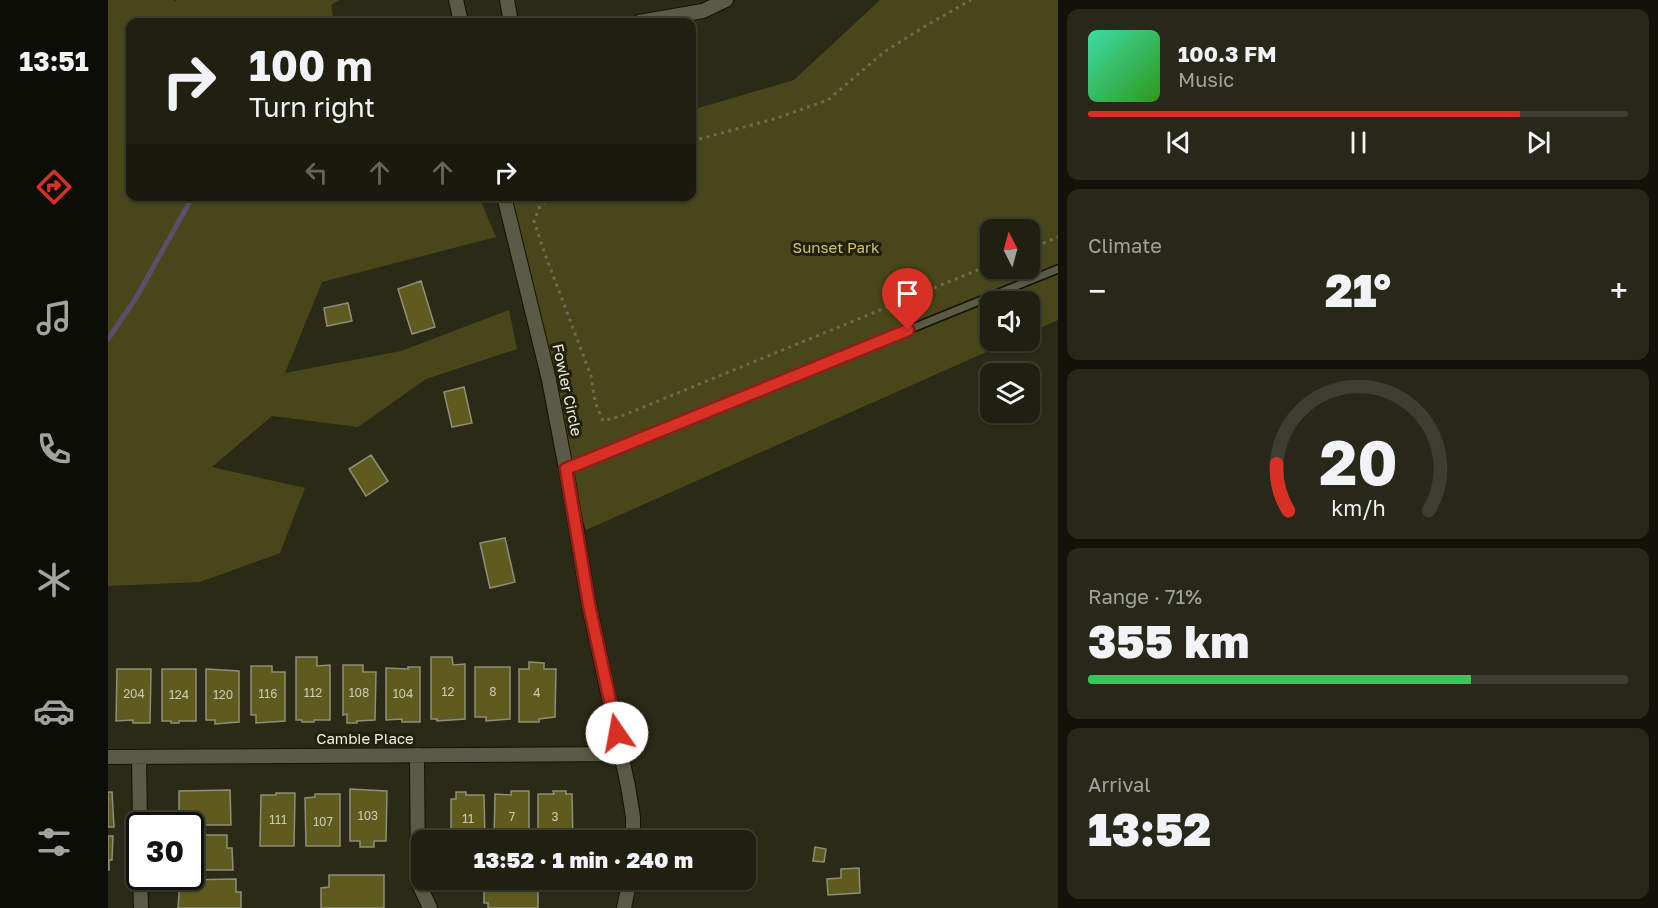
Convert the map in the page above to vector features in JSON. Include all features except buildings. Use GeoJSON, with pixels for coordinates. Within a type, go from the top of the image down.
{"type":"FeatureCollection","features":[{"type":"Feature","properties":{"kind":"street"},"geometry":{"type":"LineString","coordinates":[[456,0],[460,18]]}},
{"type":"Feature","properties":{"kind":"street"},"geometry":{"type":"LineString","coordinates":[[507,0],[510,18]]}},
{"type":"Feature","properties":{"kind":"street"},"geometry":{"type":"LineString","coordinates":[[662,18],[703,11],[726,0]]}},
{"type":"Feature","properties":{"kind":"street","name":"Fowler Circle"},"geometry":{"type":"LineString","coordinates":[[505,201],[549,380],[589,605],[630,796],[633,830]]}},
{"type":"Feature","properties":{"kind":"street","name":"Cambie Place"},"geometry":{"type":"LineString","coordinates":[[108,757],[621,754]]}},
{"type":"Feature","properties":{"kind":"street"},"geometry":{"type":"LineString","coordinates":[[417,755],[418,882],[430,908]]}},
{"type":"Feature","properties":{"kind":"street"},"geometry":{"type":"LineString","coordinates":[[139,757],[140,812]]}},
{"type":"Feature","properties":{"kind":"street"},"geometry":{"type":"LineString","coordinates":[[140,890],[141,908]]}},
{"type":"Feature","properties":{"kind":"street"},"geometry":{"type":"LineString","coordinates":[[624,908],[628,890]]}},
{"type":"Feature","properties":{"kind":"lane"},"geometry":{"type":"LineString","coordinates":[[566,469],[1058,269]]}},
{"type":"Feature","properties":{"kind":"path"},"geometry":{"type":"LineString","coordinates":[[696,140],[828,100],[884,52],[970,0]]}},
{"type":"Feature","properties":{"kind":"path"},"geometry":{"type":"LineString","coordinates":[[546,201],[540,206],[534,221],[591,376],[595,402],[603,421],[624,416],[980,269]]}},
{"type":"Feature","properties":{"kind":"path"},"geometry":{"type":"LineString","coordinates":[[1040,244],[1058,237]]}},
{"type":"Feature","properties":{"kind":"green space"},"geometry":{"type":"Polygon","coordinates":[[[108,0],[340,0],[331,5],[333,18],[126,18],[126,201],[481,201],[496,237],[322,282],[285,373],[401,351],[509,310],[517,349],[426,379],[358,427],[272,416],[212,467],[305,488],[280,553],[200,582],[108,586],[108,0]]]}},
{"type":"Feature","properties":{"kind":"green space","name":"Sunset Park"},"geometry":{"type":"Polygon","coordinates":[[[880,0],[1058,0],[1058,320],[1040,328],[1040,291],[980,291],[980,351],[989,351],[586,530],[566,469],[510,201],[696,201],[696,109],[794,80],[880,0]]]}},
{"type":"Feature","properties":{"kind":"waterway"},"geometry":{"type":"LineString","coordinates":[[108,339],[136,298],[190,201]]}},
{"type":"Feature","properties":{"kind":"route"},"geometry":{"type":"LineString","coordinates":[[617,733],[589,605],[566,469],[908,330]]}}]}
